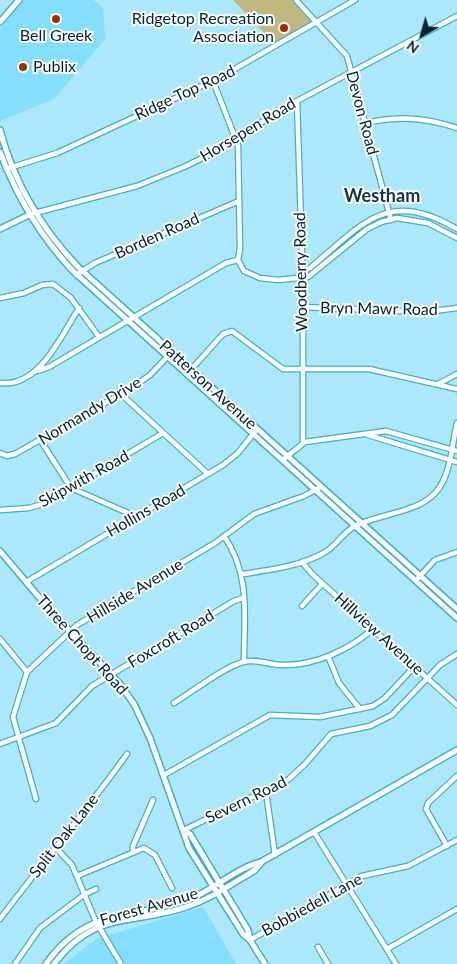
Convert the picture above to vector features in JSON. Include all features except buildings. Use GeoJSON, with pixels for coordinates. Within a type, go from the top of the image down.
{"type":"FeatureCollection","features":[{"type":"Feature","properties":{"kind":"main road"},"geometry":{"type":"LineString","coordinates":[[0,22],[19,0]]}},
{"type":"Feature","properties":{"kind":"main road","name":"Patterson Avenue"},"geometry":{"type":"LineString","coordinates":[[0,130],[9,168]]}},
{"type":"Feature","properties":{"kind":"main road","name":"Patterson Avenue"},"geometry":{"type":"LineString","coordinates":[[0,152],[51,246],[284,458],[321,487],[457,609]]}},
{"type":"Feature","properties":{"kind":"main road","name":"Horsepen Road"},"geometry":{"type":"LineString","coordinates":[[0,229],[33,214]]}},
{"type":"Feature","properties":{"kind":"main road","name":"Patterson Avenue"},"geometry":{"type":"LineString","coordinates":[[284,458],[316,491],[457,618]]}},
{"type":"Feature","properties":{"kind":"main road","name":"Three Chopt Road"},"geometry":{"type":"LineString","coordinates":[[0,552],[69,631],[112,674],[127,693],[140,715],[164,775],[189,848],[242,934],[250,940]]}},
{"type":"Feature","properties":{"kind":"main road","name":"Forest Avenue"},"geometry":{"type":"LineString","coordinates":[[46,964],[68,939],[122,913],[178,902],[212,887],[250,865],[262,862],[275,855],[457,750]]}},
{"type":"Feature","properties":{"kind":"main road","name":"Three Chopt Road"},"geometry":{"type":"LineString","coordinates":[[184,830],[190,834],[248,930],[250,940],[265,964]]}},
{"type":"Feature","properties":{"kind":"main road","name":"Forest Avenue"},"geometry":{"type":"LineString","coordinates":[[54,964],[75,941],[97,925],[176,910],[222,889],[254,870],[262,862]]}},
{"type":"Feature","properties":{"kind":"street","name":"Devon Road"},"geometry":{"type":"LineString","coordinates":[[296,0],[343,50],[351,72],[391,220]]}},
{"type":"Feature","properties":{"kind":"street","name":"Ridge Top Road"},"geometry":{"type":"LineString","coordinates":[[9,168],[57,153],[213,81],[355,0]]}},
{"type":"Feature","properties":{"kind":"street","name":"Horsepen Road"},"geometry":{"type":"LineString","coordinates":[[33,214],[154,180],[237,140],[297,101],[457,16]]}},
{"type":"Feature","properties":{"kind":"street"},"geometry":{"type":"LineString","coordinates":[[213,81],[237,140],[240,248],[238,260],[244,271],[260,278],[302,278],[318,270],[367,229],[391,220],[408,218],[423,221],[457,238]]}},
{"type":"Feature","properties":{"kind":"street","name":"Woodberry Road"},"geometry":{"type":"LineString","coordinates":[[297,101],[302,278],[303,443]]}},
{"type":"Feature","properties":{"kind":"street"},"geometry":{"type":"LineString","coordinates":[[365,123],[420,118],[457,128]]}},
{"type":"Feature","properties":{"kind":"street","name":"Borden Road"},"geometry":{"type":"LineString","coordinates":[[79,273],[239,201]]}},
{"type":"Feature","properties":{"kind":"street"},"geometry":{"type":"LineString","coordinates":[[301,272],[310,268],[360,225],[389,212],[401,210],[429,215],[457,229]]}},
{"type":"Feature","properties":{"kind":"street"},"geometry":{"type":"LineString","coordinates":[[0,383],[20,382],[37,371],[49,367],[226,263],[238,260]]}},
{"type":"Feature","properties":{"kind":"street"},"geometry":{"type":"LineString","coordinates":[[0,298],[24,293],[50,284],[64,292],[79,308],[99,337]]}},
{"type":"Feature","properties":{"kind":"street","name":"Bryn Mawr Road"},"geometry":{"type":"LineString","coordinates":[[302,307],[426,312],[457,308]]}},
{"type":"Feature","properties":{"kind":"street"},"geometry":{"type":"LineString","coordinates":[[37,371],[79,308]]}},
{"type":"Feature","properties":{"kind":"street"},"geometry":{"type":"LineString","coordinates":[[189,372],[223,334],[229,331],[237,333],[277,366],[290,370],[369,369],[457,389]]}},
{"type":"Feature","properties":{"kind":"street","name":"Normandy Drive"},"geometry":{"type":"LineString","coordinates":[[0,453],[7,456],[15,454],[41,441],[150,375],[170,355]]}},
{"type":"Feature","properties":{"kind":"street"},"geometry":{"type":"LineString","coordinates":[[438,384],[457,374]]}},
{"type":"Feature","properties":{"kind":"street"},"geometry":{"type":"LineString","coordinates":[[121,394],[208,474]]}},
{"type":"Feature","properties":{"kind":"street"},"geometry":{"type":"LineString","coordinates":[[242,574],[302,562],[329,549],[355,526],[393,514],[434,494],[443,479],[457,423]]}},
{"type":"Feature","properties":{"kind":"street"},"geometry":{"type":"LineString","coordinates":[[284,458],[303,443],[389,431],[457,451]]}},
{"type":"Feature","properties":{"kind":"street","name":"Hollins Road"},"geometry":{"type":"LineString","coordinates":[[26,582],[229,461],[255,432]]}},
{"type":"Feature","properties":{"kind":"street","name":"Skipwith Road"},"geometry":{"type":"LineString","coordinates":[[0,510],[36,506],[71,488],[163,433]]}},
{"type":"Feature","properties":{"kind":"street"},"geometry":{"type":"LineString","coordinates":[[367,434],[457,462]]}},
{"type":"Feature","properties":{"kind":"street"},"geometry":{"type":"LineString","coordinates":[[41,441],[71,488],[135,516]]}},
{"type":"Feature","properties":{"kind":"street","name":"Hillside Avenue"},"geometry":{"type":"LineString","coordinates":[[36,799],[17,736],[14,710],[27,672],[69,631],[224,536],[254,514],[316,491],[321,487]]}},
{"type":"Feature","properties":{"kind":"street"},"geometry":{"type":"LineString","coordinates":[[224,536],[236,555],[242,574],[244,662]]}},
{"type":"Feature","properties":{"kind":"street"},"geometry":{"type":"LineString","coordinates":[[416,580],[435,560],[457,552]]}},
{"type":"Feature","properties":{"kind":"street","name":"Hillview Avenue"},"geometry":{"type":"LineString","coordinates":[[302,562],[322,584],[373,628],[457,706]]}},
{"type":"Feature","properties":{"kind":"street"},"geometry":{"type":"LineString","coordinates":[[302,606],[322,584]]}},
{"type":"Feature","properties":{"kind":"street","name":"Foxcroft Road"},"geometry":{"type":"LineString","coordinates":[[0,744],[17,736],[56,723],[84,692],[234,601],[243,598]]}},
{"type":"Feature","properties":{"kind":"street"},"geometry":{"type":"LineString","coordinates":[[174,704],[244,662],[255,660],[292,665],[328,656],[355,643],[373,628]]}},
{"type":"Feature","properties":{"kind":"street"},"geometry":{"type":"LineString","coordinates":[[0,639],[27,672]]}},
{"type":"Feature","properties":{"kind":"street","name":"Severn Road"},"geometry":{"type":"LineString","coordinates":[[184,830],[266,792],[300,770],[328,735],[383,720],[402,707],[440,665],[457,654]]}},
{"type":"Feature","properties":{"kind":"street"},"geometry":{"type":"LineString","coordinates":[[328,656],[339,683],[360,709]]}},
{"type":"Feature","properties":{"kind":"street"},"geometry":{"type":"LineString","coordinates":[[164,775],[273,714],[308,718],[373,706],[385,698],[415,666]]}},
{"type":"Feature","properties":{"kind":"street","name":"Split Oak Lane"},"geometry":{"type":"LineString","coordinates":[[0,918],[83,810],[93,801],[127,754]]}},
{"type":"Feature","properties":{"kind":"street"},"geometry":{"type":"LineString","coordinates":[[448,846],[429,815],[426,806],[457,776]]}},
{"type":"Feature","properties":{"kind":"street"},"geometry":{"type":"LineString","coordinates":[[266,792],[275,855]]}},
{"type":"Feature","properties":{"kind":"street"},"geometry":{"type":"LineString","coordinates":[[133,851],[133,846],[153,800]]}},
{"type":"Feature","properties":{"kind":"street"},"geometry":{"type":"LineString","coordinates":[[314,832],[396,964]]}},
{"type":"Feature","properties":{"kind":"street","name":"Bobbiedell Lane"},"geometry":{"type":"LineString","coordinates":[[250,940],[346,884],[371,873],[408,866],[457,840]]}},
{"type":"Feature","properties":{"kind":"street"},"geometry":{"type":"LineString","coordinates":[[55,847],[68,859],[97,925],[121,964]]}},
{"type":"Feature","properties":{"kind":"street"},"geometry":{"type":"LineString","coordinates":[[77,876],[144,848],[153,853],[172,888]]}},
{"type":"Feature","properties":{"kind":"street"},"geometry":{"type":"LineString","coordinates":[[15,964],[40,928],[85,894],[96,889]]}},
{"type":"Feature","properties":{"kind":"street"},"geometry":{"type":"LineString","coordinates":[[387,949],[457,909]]}},
{"type":"Feature","properties":{"kind":"street"},"geometry":{"type":"LineString","coordinates":[[318,947],[328,964]]}},
{"type":"Feature","properties":{"kind":"shaded area"},"geometry":{"type":"Polygon","coordinates":[[[24,0],[93,0],[103,8],[105,39],[54,99],[0,121],[0,29],[24,0]]]}},
{"type":"Feature","properties":{"kind":"shaded area","name":"Ridgetop Recreation Association"},"geometry":{"type":"Polygon","coordinates":[[[233,0],[296,0],[317,22],[277,46],[233,0]]]}},
{"type":"Feature","properties":{"kind":"shaded area"},"geometry":{"type":"Polygon","coordinates":[[[203,907],[236,964],[64,964],[96,939],[203,907]]]}},
{"type":"Feature","properties":{"kind":"place","name":"Bell Greek"},"geometry":{"type":"Point","coordinates":[56,19]}},
{"type":"Feature","properties":{"kind":"place","name":"Ridgetop Recreation Association"},"geometry":{"type":"Point","coordinates":[284,28]}},
{"type":"Feature","properties":{"kind":"place","name":"Publix"},"geometry":{"type":"Point","coordinates":[23,67]}},
{"type":"Feature","properties":{"kind":"district","name":"Westham"},"geometry":{"type":"Point","coordinates":[382,196]}}]}
